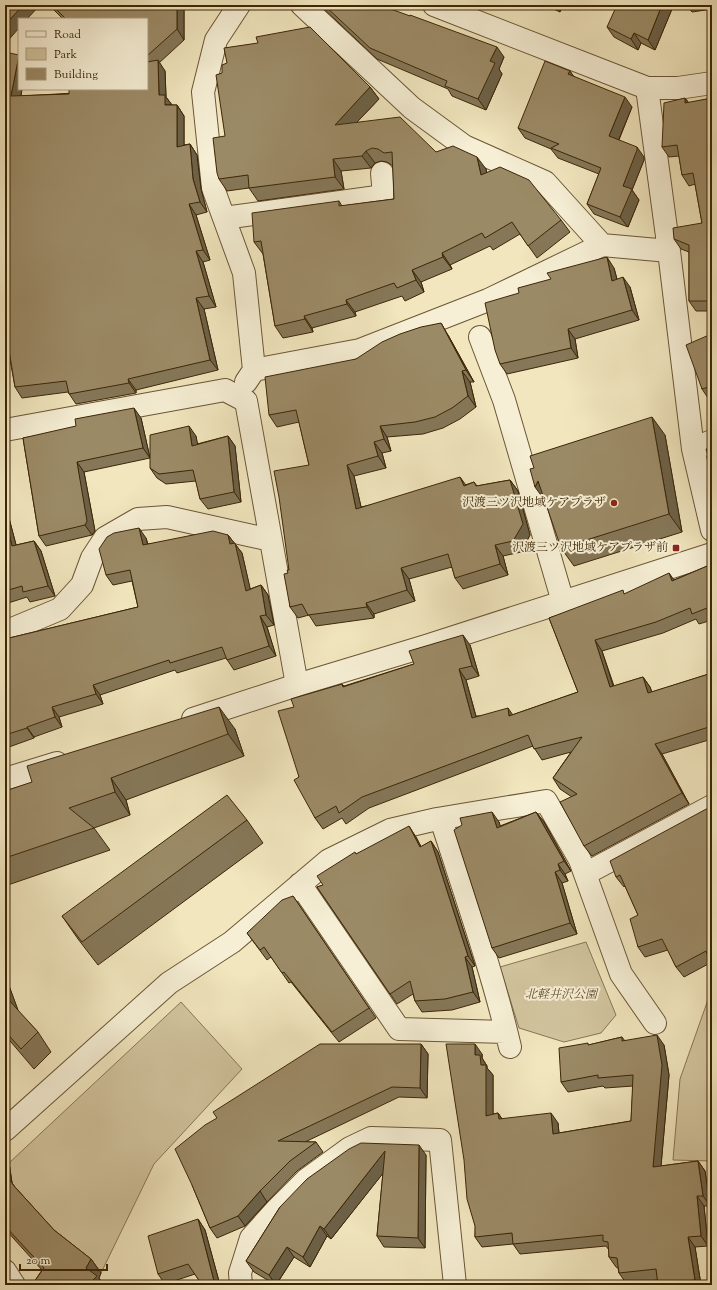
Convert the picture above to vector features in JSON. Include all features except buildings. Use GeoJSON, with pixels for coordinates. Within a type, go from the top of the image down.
{"type":"FeatureCollection","features":[{"type":"Feature","properties":{"kind":"street"},"geometry":{"type":"LineString","coordinates":[[238,396],[254,370],[244,273],[213,188],[203,92],[216,40],[240,5]]}},
{"type":"Feature","properties":{"kind":"street"},"geometry":{"type":"LineString","coordinates":[[302,5],[412,108],[464,146],[545,182],[602,245]]}},
{"type":"Feature","properties":{"kind":"street"},"geometry":{"type":"LineString","coordinates":[[434,5],[647,88],[678,88],[712,82]]}},
{"type":"Feature","properties":{"kind":"street"},"geometry":{"type":"LineString","coordinates":[[647,88],[669,251],[702,445],[712,530]]}},
{"type":"Feature","properties":{"kind":"street"},"geometry":{"type":"LineString","coordinates":[[224,218],[384,196],[382,173]]}},
{"type":"Feature","properties":{"kind":"street"},"geometry":{"type":"LineString","coordinates":[[254,370],[360,350],[488,300],[602,245],[669,251]]}},
{"type":"Feature","properties":{"kind":"street"},"geometry":{"type":"LineString","coordinates":[[480,336],[504,400],[563,602]]}},
{"type":"Feature","properties":{"kind":"street"},"geometry":{"type":"LineString","coordinates":[[5,430],[225,390],[246,401],[297,685]]}},
{"type":"Feature","properties":{"kind":"street"},"geometry":{"type":"LineString","coordinates":[[5,632],[60,609],[82,585],[92,558],[105,538],[138,518],[167,517],[271,540]]}},
{"type":"Feature","properties":{"kind":"street"},"geometry":{"type":"LineString","coordinates":[[172,726],[712,554]]}},
{"type":"Feature","properties":{"kind":"street"},"geometry":{"type":"LineString","coordinates":[[5,780],[73,757]]}},
{"type":"Feature","properties":{"kind":"street"},"geometry":{"type":"LineString","coordinates":[[5,1130],[169,984],[232,942],[329,860],[390,830],[440,819],[546,800],[580,860],[621,974],[654,1023]]}},
{"type":"Feature","properties":{"kind":"street"},"geometry":{"type":"LineString","coordinates":[[585,874],[712,806]]}},
{"type":"Feature","properties":{"kind":"street"},"geometry":{"type":"LineString","coordinates":[[300,884],[399,1029],[508,1039],[483,948],[440,819]]}},
{"type":"Feature","properties":{"kind":"street"},"geometry":{"type":"LineString","coordinates":[[241,1285],[240,1273],[251,1238],[306,1180],[350,1148],[371,1138],[440,1140],[455,1285]]}},
{"type":"Feature","properties":{"kind":"street"},"geometry":{"type":"LineString","coordinates":[[5,1272],[14,1285]]}},
{"type":"Feature","properties":{"kind":"green space","name":"北軽井沢公園"},"geometry":{"type":"Polygon","coordinates":[[[586,942],[616,1015],[601,1033],[564,1042],[519,1028],[500,967],[586,942]]]}},
{"type":"Feature","properties":{"kind":"green space"},"geometry":{"type":"Polygon","coordinates":[[[712,992],[712,1161],[673,1160],[680,1079],[712,992]]]}},
{"type":"Feature","properties":{"kind":"green space"},"geometry":{"type":"Polygon","coordinates":[[[181,1002],[242,1069],[154,1164],[101,1273],[65,1244],[24,1200],[12,1183],[9,1163],[181,1002]]]}},
{"type":"Feature","properties":{"kind":"place","name":"沢渡三ツ沢地域ケアプラザ"},"geometry":{"type":"Point","coordinates":[614,503]}},
{"type":"Feature","properties":{"kind":"place","name":"沢渡三ツ沢地域ケアプラザ前"},"geometry":{"type":"Point","coordinates":[676,548]}}]}
